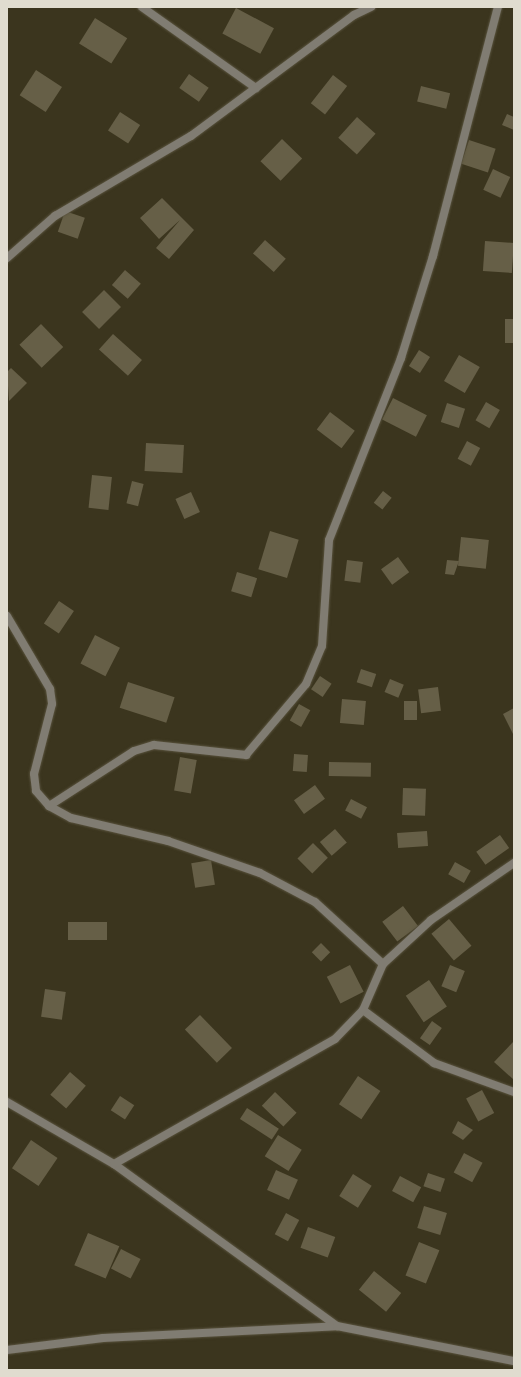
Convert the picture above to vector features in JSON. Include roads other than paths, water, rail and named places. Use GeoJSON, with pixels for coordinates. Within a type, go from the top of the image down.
{"type":"FeatureCollection","features":[{"type":"Feature","properties":{"kind":"street"},"geometry":{"type":"LineString","coordinates":[[142,7],[256,88]]}},
{"type":"Feature","properties":{"kind":"street"},"geometry":{"type":"LineString","coordinates":[[7,258],[55,216],[191,136],[354,15],[370,7]]}},
{"type":"Feature","properties":{"kind":"street"},"geometry":{"type":"LineString","coordinates":[[49,806],[134,752],[154,745],[246,755],[306,684],[322,646],[328,540],[401,358],[430,264],[498,7]]}},
{"type":"Feature","properties":{"kind":"street"},"geometry":{"type":"LineString","coordinates":[[7,616],[50,689],[52,704],[34,774],[36,791],[49,806],[71,818],[168,841],[260,873],[315,902],[384,964]]}},
{"type":"Feature","properties":{"kind":"street"},"geometry":{"type":"LineString","coordinates":[[114,1164],[335,1038],[363,1010],[384,964],[431,920],[514,863]]}},
{"type":"Feature","properties":{"kind":"street"},"geometry":{"type":"LineString","coordinates":[[363,1010],[434,1063],[514,1092]]}},
{"type":"Feature","properties":{"kind":"street"},"geometry":{"type":"LineString","coordinates":[[7,1102],[114,1164],[337,1326]]}},
{"type":"Feature","properties":{"kind":"street"},"geometry":{"type":"LineString","coordinates":[[7,1350],[103,1338],[337,1326],[514,1361]]}}]}
